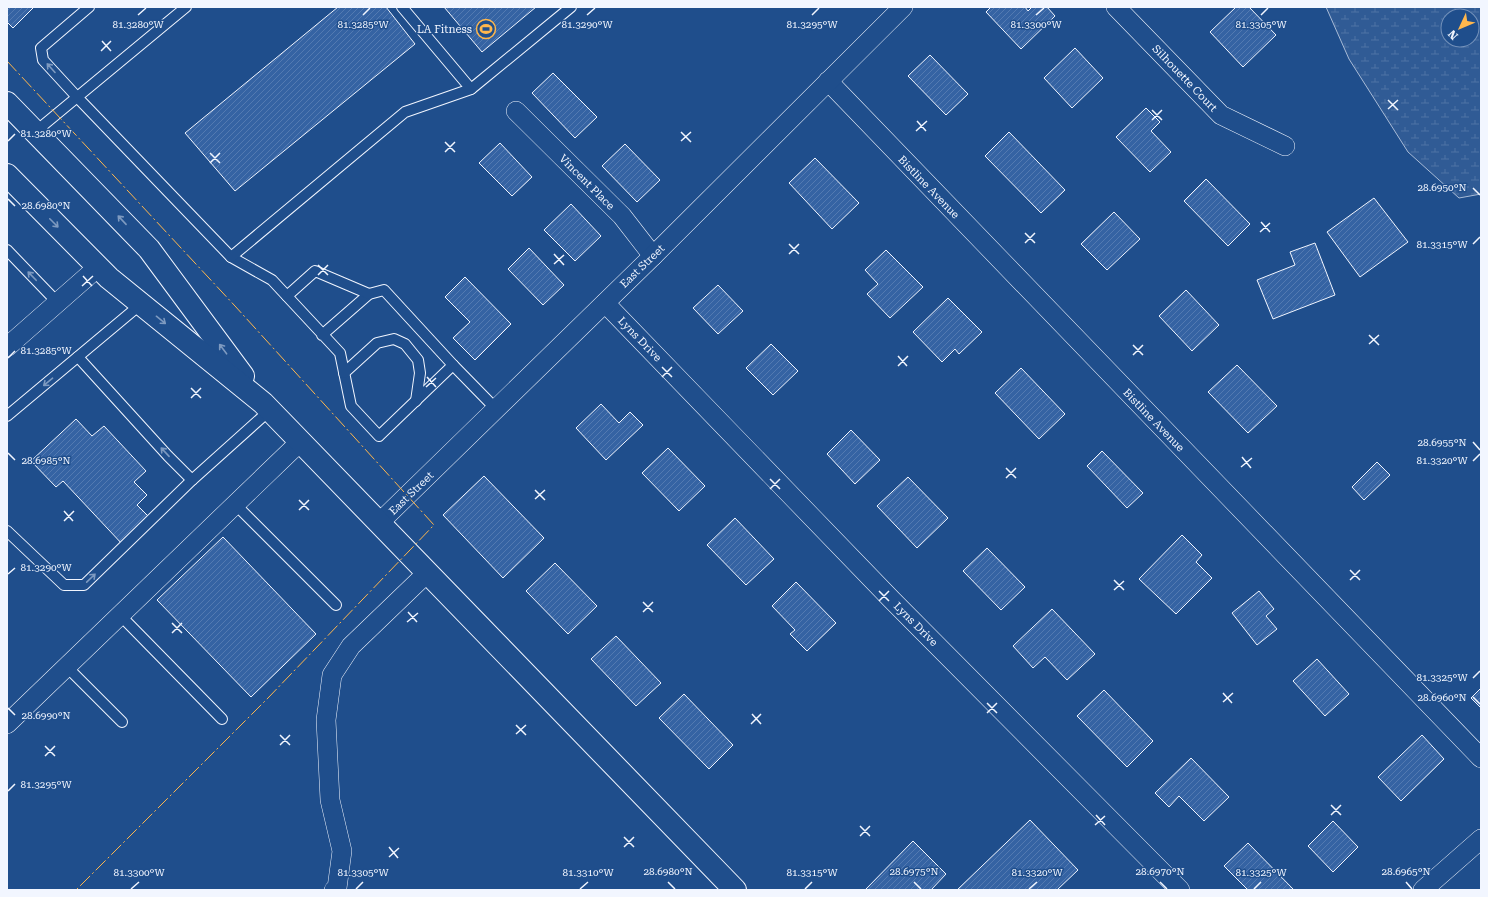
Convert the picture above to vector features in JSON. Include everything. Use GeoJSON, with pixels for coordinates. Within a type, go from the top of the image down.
{"type":"FeatureCollection","features":[{"type":"Feature","properties":{"kind":"main road"},"geometry":{"type":"LineString","coordinates":[[7,103],[148,249],[267,406],[735,890]]}},
{"type":"Feature","properties":{"kind":"main road"},"geometry":{"type":"LineString","coordinates":[[7,175],[109,278],[267,406]]}},
{"type":"Feature","properties":{"kind":"street","name":"East Street"},"geometry":{"type":"LineString","coordinates":[[379,523],[653,256],[903,7]]}},
{"type":"Feature","properties":{"kind":"street","name":"Silhouette Court"},"geometry":{"type":"LineString","coordinates":[[1116,7],[1220,115],[1285,146]]}},
{"type":"Feature","properties":{"kind":"street","name":"Bistline Avenue"},"geometry":{"type":"LineString","coordinates":[[828,82],[1481,758]]}},
{"type":"Feature","properties":{"kind":"street","name":"Vincent Place"},"geometry":{"type":"LineString","coordinates":[[516,111],[622,216],[653,256]]}},
{"type":"Feature","properties":{"kind":"street"},"geometry":{"type":"LineString","coordinates":[[10,339],[58,303],[98,267]]}},
{"type":"Feature","properties":{"kind":"street","name":"Lyns Drive"},"geometry":{"type":"LineString","coordinates":[[605,303],[892,600],[1180,890]]}},
{"type":"Feature","properties":{"kind":"street"},"geometry":{"type":"LineString","coordinates":[[7,724],[301,442]]}},
{"type":"Feature","properties":{"kind":"street"},"geometry":{"type":"LineString","coordinates":[[334,890],[337,888],[342,851],[330,800],[326,720],[332,675],[351,646],[427,573]]}},
{"type":"Feature","properties":{"kind":"street"},"geometry":{"type":"LineString","coordinates":[[1423,890],[1481,839]]}},
{"type":"Feature","properties":{"kind":"lane"},"geometry":{"type":"LineString","coordinates":[[89,7],[41,48],[43,60],[231,258],[272,280],[340,353],[351,406],[379,436],[453,365]]}},
{"type":"Feature","properties":{"kind":"lane"},"geometry":{"type":"LineString","coordinates":[[35,132],[186,7]]}},
{"type":"Feature","properties":{"kind":"lane"},"geometry":{"type":"LineString","coordinates":[[402,7],[471,89]]}},
{"type":"Feature","properties":{"kind":"lane"},"geometry":{"type":"LineString","coordinates":[[231,258],[405,112],[471,89],[571,7]]}},
{"type":"Feature","properties":{"kind":"lane"},"geometry":{"type":"LineString","coordinates":[[7,250],[58,303]]}},
{"type":"Feature","properties":{"kind":"lane"},"geometry":{"type":"LineString","coordinates":[[287,296],[315,271],[369,294]]}},
{"type":"Feature","properties":{"kind":"lane"},"geometry":{"type":"LineString","coordinates":[[322,335],[369,294],[384,290],[496,409]]}},
{"type":"Feature","properties":{"kind":"lane"},"geometry":{"type":"LineString","coordinates":[[7,416],[141,304]]}},
{"type":"Feature","properties":{"kind":"lane"},"geometry":{"type":"LineString","coordinates":[[344,373],[377,343],[394,339],[405,344],[418,360],[420,373],[416,401]]}},
{"type":"Feature","properties":{"kind":"lane"},"geometry":{"type":"LineString","coordinates":[[78,357],[168,456],[192,480]]}},
{"type":"Feature","properties":{"kind":"lane"},"geometry":{"type":"LineString","coordinates":[[7,530],[64,585],[84,585],[267,406]]}},
{"type":"Feature","properties":{"kind":"lane"},"geometry":{"type":"LineString","coordinates":[[235,504],[336,606]]}},
{"type":"Feature","properties":{"kind":"lane"},"geometry":{"type":"LineString","coordinates":[[120,615],[222,719]]}},
{"type":"Feature","properties":{"kind":"lane"},"geometry":{"type":"LineString","coordinates":[[67,667],[122,722]]}},
{"type":"Feature","properties":{"kind":"green space"},"geometry":{"type":"Polygon","coordinates":[[[1326,7],[1481,7],[1481,194],[1459,198],[1408,152],[1349,59],[1326,7]]]}},
{"type":"Feature","properties":{"kind":"building"},"geometry":{"type":"Polygon","coordinates":[[[7,7],[34,7],[13,28],[7,22],[7,7]]]}},
{"type":"Feature","properties":{"kind":"building"},"geometry":{"type":"Polygon","coordinates":[[[338,7],[386,7],[415,44],[235,191],[185,133],[338,7]]]}},
{"type":"Feature","properties":{"kind":"building","name":"LA Fitness"},"geometry":{"type":"Polygon","coordinates":[[[444,7],[536,7],[482,52],[444,7]]]}},
{"type":"Feature","properties":{"kind":"building"},"geometry":{"type":"Polygon","coordinates":[[[991,7],[1025,7],[1028,11],[1032,7],[1047,7],[1055,16],[1021,49],[986,12],[991,7]]]}},
{"type":"Feature","properties":{"kind":"building"},"geometry":{"type":"Polygon","coordinates":[[[1236,7],[1249,7],[1276,35],[1243,67],[1210,32],[1236,7]]]}},
{"type":"Feature","properties":{"kind":"building"},"geometry":{"type":"Polygon","coordinates":[[[1075,48],[1103,78],[1072,108],[1044,78],[1075,48]]]}},
{"type":"Feature","properties":{"kind":"building"},"geometry":{"type":"Polygon","coordinates":[[[930,55],[968,94],[946,115],[908,76],[930,55]]]}},
{"type":"Feature","properties":{"kind":"building"},"geometry":{"type":"Polygon","coordinates":[[[553,73],[597,117],[575,138],[532,93],[553,73]]]}},
{"type":"Feature","properties":{"kind":"building"},"geometry":{"type":"Polygon","coordinates":[[[1146,108],[1160,122],[1151,131],[1171,152],[1150,172],[1116,137],[1146,108]]]}},
{"type":"Feature","properties":{"kind":"building"},"geometry":{"type":"Polygon","coordinates":[[[1009,132],[1065,190],[1041,213],[985,156],[1009,132]]]}},
{"type":"Feature","properties":{"kind":"building"},"geometry":{"type":"Polygon","coordinates":[[[500,143],[532,177],[512,196],[479,163],[500,143]]]}},
{"type":"Feature","properties":{"kind":"building"},"geometry":{"type":"Polygon","coordinates":[[[625,144],[660,180],[637,202],[602,166],[625,144]]]}},
{"type":"Feature","properties":{"kind":"building"},"geometry":{"type":"Polygon","coordinates":[[[815,158],[859,203],[832,229],[789,183],[815,158]]]}},
{"type":"Feature","properties":{"kind":"building"},"geometry":{"type":"Polygon","coordinates":[[[1206,179],[1250,224],[1228,246],[1184,201],[1206,179]]]}},
{"type":"Feature","properties":{"kind":"building"},"geometry":{"type":"Polygon","coordinates":[[[1374,198],[1408,242],[1360,277],[1327,232],[1374,198]]]}},
{"type":"Feature","properties":{"kind":"building"},"geometry":{"type":"Polygon","coordinates":[[[571,204],[601,236],[575,261],[544,230],[571,204]]]}},
{"type":"Feature","properties":{"kind":"building"},"geometry":{"type":"Polygon","coordinates":[[[1114,212],[1140,239],[1107,270],[1081,244],[1114,212]]]}},
{"type":"Feature","properties":{"kind":"building"},"geometry":{"type":"Polygon","coordinates":[[[1315,243],[1335,295],[1273,319],[1257,280],[1295,265],[1290,252],[1315,243]]]}},
{"type":"Feature","properties":{"kind":"building"},"geometry":{"type":"Polygon","coordinates":[[[529,248],[564,285],[543,305],[508,269],[529,248]]]}},
{"type":"Feature","properties":{"kind":"building"},"geometry":{"type":"Polygon","coordinates":[[[886,250],[923,287],[890,318],[867,294],[878,284],[865,270],[886,250]]]}},
{"type":"Feature","properties":{"kind":"building"},"geometry":{"type":"Polygon","coordinates":[[[465,277],[511,324],[475,360],[453,338],[470,322],[445,297],[465,277]]]}},
{"type":"Feature","properties":{"kind":"building"},"geometry":{"type":"Polygon","coordinates":[[[718,285],[743,311],[718,334],[693,308],[718,285]]]}},
{"type":"Feature","properties":{"kind":"building"},"geometry":{"type":"Polygon","coordinates":[[[1186,290],[1219,325],[1192,351],[1159,316],[1186,290]]]}},
{"type":"Feature","properties":{"kind":"building"},"geometry":{"type":"Polygon","coordinates":[[[948,298],[982,332],[959,354],[955,349],[942,362],[913,332],[948,298]]]}},
{"type":"Feature","properties":{"kind":"building"},"geometry":{"type":"Polygon","coordinates":[[[771,344],[798,371],[773,395],[746,368],[771,344]]]}},
{"type":"Feature","properties":{"kind":"building"},"geometry":{"type":"Polygon","coordinates":[[[1237,365],[1277,406],[1248,433],[1208,392],[1237,365]]]}},
{"type":"Feature","properties":{"kind":"building"},"geometry":{"type":"Polygon","coordinates":[[[1021,368],[1065,414],[1039,439],[995,393],[1021,368]]]}},
{"type":"Feature","properties":{"kind":"building"},"geometry":{"type":"Polygon","coordinates":[[[601,404],[619,423],[630,412],[643,425],[606,460],[576,428],[601,404]]]}},
{"type":"Feature","properties":{"kind":"building"},"geometry":{"type":"Polygon","coordinates":[[[76,419],[92,436],[104,426],[146,471],[134,482],[147,495],[137,505],[151,519],[123,545],[63,481],[56,487],[31,461],[76,419]]]}},
{"type":"Feature","properties":{"kind":"building"},"geometry":{"type":"Polygon","coordinates":[[[851,430],[880,460],[855,484],[827,454],[851,430]]]}},
{"type":"Feature","properties":{"kind":"building"},"geometry":{"type":"Polygon","coordinates":[[[668,448],[705,486],[679,511],[642,473],[668,448]]]}},
{"type":"Feature","properties":{"kind":"building"},"geometry":{"type":"Polygon","coordinates":[[[1102,451],[1143,493],[1127,508],[1087,466],[1102,451]]]}},
{"type":"Feature","properties":{"kind":"building"},"geometry":{"type":"Polygon","coordinates":[[[1377,462],[1390,475],[1364,500],[1352,487],[1377,462]]]}},
{"type":"Feature","properties":{"kind":"building"},"geometry":{"type":"Polygon","coordinates":[[[484,476],[544,538],[503,578],[443,515],[484,476]]]}},
{"type":"Feature","properties":{"kind":"building"},"geometry":{"type":"Polygon","coordinates":[[[908,477],[948,518],[917,548],[877,506],[908,477]]]}},
{"type":"Feature","properties":{"kind":"building"},"geometry":{"type":"Polygon","coordinates":[[[735,518],[774,559],[746,585],[707,545],[735,518]]]}},
{"type":"Feature","properties":{"kind":"building"},"geometry":{"type":"Polygon","coordinates":[[[1182,535],[1202,555],[1196,562],[1212,578],[1176,614],[1139,579],[1182,535]]]}},
{"type":"Feature","properties":{"kind":"building"},"geometry":{"type":"Polygon","coordinates":[[[223,537],[316,634],[251,697],[157,600],[223,537]]]}},
{"type":"Feature","properties":{"kind":"building"},"geometry":{"type":"Polygon","coordinates":[[[987,548],[1025,587],[1001,610],[963,571],[987,548]]]}},
{"type":"Feature","properties":{"kind":"building"},"geometry":{"type":"Polygon","coordinates":[[[555,563],[597,606],[568,634],[526,591],[555,563]]]}},
{"type":"Feature","properties":{"kind":"building"},"geometry":{"type":"Polygon","coordinates":[[[796,582],[836,623],[807,651],[790,634],[795,630],[772,606],[796,582]]]}},
{"type":"Feature","properties":{"kind":"building"},"geometry":{"type":"Polygon","coordinates":[[[1259,591],[1274,609],[1266,616],[1277,629],[1257,645],[1232,613],[1259,591]]]}},
{"type":"Feature","properties":{"kind":"building"},"geometry":{"type":"Polygon","coordinates":[[[1052,609],[1095,654],[1067,680],[1045,657],[1033,668],[1013,646],[1052,609]]]}},
{"type":"Feature","properties":{"kind":"building"},"geometry":{"type":"Polygon","coordinates":[[[616,636],[661,683],[636,706],[591,659],[616,636]]]}},
{"type":"Feature","properties":{"kind":"building"},"geometry":{"type":"Polygon","coordinates":[[[1317,659],[1349,694],[1325,716],[1293,681],[1317,659]]]}},
{"type":"Feature","properties":{"kind":"building"},"geometry":{"type":"Polygon","coordinates":[[[1481,688],[1481,708],[1471,698],[1481,688]]]}},
{"type":"Feature","properties":{"kind":"building"},"geometry":{"type":"Polygon","coordinates":[[[1104,690],[1153,741],[1127,767],[1077,716],[1104,690]]]}},
{"type":"Feature","properties":{"kind":"building"},"geometry":{"type":"Polygon","coordinates":[[[684,694],[733,745],[709,769],[659,718],[684,694]]]}},
{"type":"Feature","properties":{"kind":"building"},"geometry":{"type":"Polygon","coordinates":[[[1422,735],[1444,759],[1401,801],[1378,777],[1422,735]]]}},
{"type":"Feature","properties":{"kind":"building"},"geometry":{"type":"Polygon","coordinates":[[[1191,758],[1229,797],[1204,821],[1179,796],[1169,807],[1155,793],[1191,758]]]}},
{"type":"Feature","properties":{"kind":"building"},"geometry":{"type":"Polygon","coordinates":[[[1030,820],[1078,870],[1057,890],[957,890],[1030,820]]]}},
{"type":"Feature","properties":{"kind":"building"},"geometry":{"type":"Polygon","coordinates":[[[1333,821],[1358,847],[1333,872],[1308,846],[1333,821]]]}},
{"type":"Feature","properties":{"kind":"building"},"geometry":{"type":"Polygon","coordinates":[[[913,841],[946,874],[931,890],[865,890],[913,841]]]}},
{"type":"Feature","properties":{"kind":"building"},"geometry":{"type":"Polygon","coordinates":[[[1248,843],[1294,890],[1248,890],[1224,866],[1248,843]]]}},
{"type":"Feature","properties":{"kind":"power"},"geometry":{"type":"LineString","coordinates":[[7,61],[235,306],[434,525],[268,698],[76,890]]}},
{"type":"Feature","properties":{"kind":"place","name":"LA Fitness"},"geometry":{"type":"Point","coordinates":[486,29]}}]}
